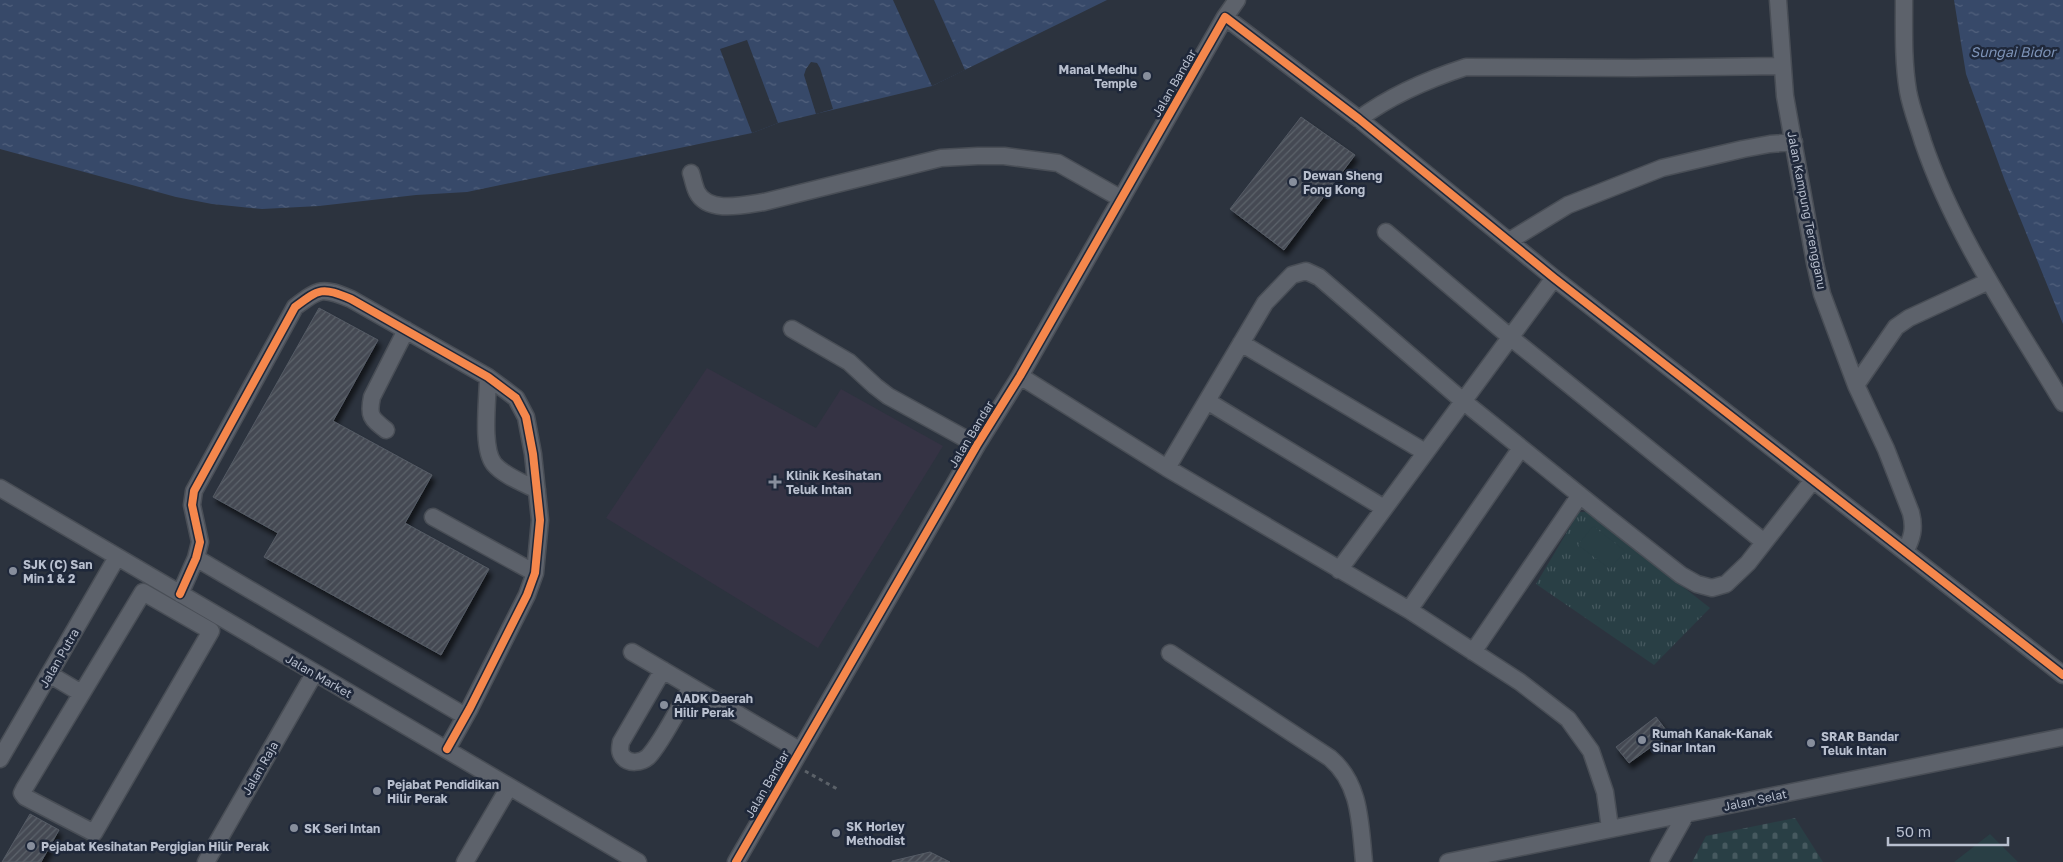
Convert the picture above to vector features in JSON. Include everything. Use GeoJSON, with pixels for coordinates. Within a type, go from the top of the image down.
{"type":"FeatureCollection","features":[{"type":"Feature","properties":{"kind":"street","name":"Jalan Bandar"},"geometry":{"type":"LineString","coordinates":[[736,862],[977,445],[1020,376],[1225,16],[1237,0]]}},
{"type":"Feature","properties":{"kind":"street","name":"Jalan Kampung Terengganu"},"geometry":{"type":"LineString","coordinates":[[1778,0],[1782,66],[1815,263],[1822,294],[1856,385],[1886,450],[1911,513],[1914,525],[1913,536],[1905,552]]}},
{"type":"Feature","properties":{"kind":"street"},"geometry":{"type":"LineString","coordinates":[[1904,0],[1908,91],[1931,164],[1952,212],[1989,280],[2063,403]]}},
{"type":"Feature","properties":{"kind":"street"},"geometry":{"type":"LineString","coordinates":[[1225,16],[1359,118],[1554,278],[2063,675]]}},
{"type":"Feature","properties":{"kind":"street"},"geometry":{"type":"LineString","coordinates":[[1359,118],[1379,104],[1444,74],[1466,67],[1635,68],[1782,66]]}},
{"type":"Feature","properties":{"kind":"street"},"geometry":{"type":"LineString","coordinates":[[1509,241],[1568,205],[1662,168],[1743,149],[1794,142]]}},
{"type":"Feature","properties":{"kind":"street"},"geometry":{"type":"LineString","coordinates":[[690,173],[698,194],[710,204],[734,207],[764,202],[941,158],[1004,156],[1058,163],[1120,198]]}},
{"type":"Feature","properties":{"kind":"street"},"geometry":{"type":"LineString","coordinates":[[1386,232],[1510,337],[1764,542]]}},
{"type":"Feature","properties":{"kind":"street"},"geometry":{"type":"LineString","coordinates":[[1167,468],[1265,303],[1292,275],[1306,272],[1319,276],[1463,401],[1681,575],[1697,584],[1712,588],[1726,584],[1748,563],[1813,480]]}},
{"type":"Feature","properties":{"kind":"street"},"geometry":{"type":"LineString","coordinates":[[1339,570],[1554,278]]}},
{"type":"Feature","properties":{"kind":"street"},"geometry":{"type":"LineString","coordinates":[[1856,385],[1896,327],[1909,318],[1989,280]]}},
{"type":"Feature","properties":{"kind":"street"},"geometry":{"type":"LineString","coordinates":[[180,594],[196,558],[200,542],[192,505],[194,491],[295,307],[313,293],[329,290],[351,299],[488,377],[516,398],[526,417],[540,520],[534,574],[526,595],[466,716],[447,749]]}},
{"type":"Feature","properties":{"kind":"street"},"geometry":{"type":"LineString","coordinates":[[792,329],[849,362],[862,376],[888,396],[977,445]]}},
{"type":"Feature","properties":{"kind":"street"},"geometry":{"type":"LineString","coordinates":[[386,430],[372,419],[369,408],[372,397],[406,330]]}},
{"type":"Feature","properties":{"kind":"street"},"geometry":{"type":"LineString","coordinates":[[1241,343],[1425,452]]}},
{"type":"Feature","properties":{"kind":"street"},"geometry":{"type":"LineString","coordinates":[[1020,376],[1167,468],[1409,610],[1520,682],[1568,719],[1591,751],[1604,792],[1610,828]]}},
{"type":"Feature","properties":{"kind":"street"},"geometry":{"type":"LineString","coordinates":[[488,377],[489,453],[494,464],[537,490]]}},
{"type":"Feature","properties":{"kind":"street"},"geometry":{"type":"LineString","coordinates":[[1207,401],[1384,508]]}},
{"type":"Feature","properties":{"kind":"street"},"geometry":{"type":"LineString","coordinates":[[1409,610],[1521,448]]}},
{"type":"Feature","properties":{"kind":"street","name":"Jalan Market"},"geometry":{"type":"LineString","coordinates":[[0,488],[314,674],[447,749],[638,862]]}},
{"type":"Feature","properties":{"kind":"street"},"geometry":{"type":"LineString","coordinates":[[1473,652],[1580,495]]}},
{"type":"Feature","properties":{"kind":"street"},"geometry":{"type":"LineString","coordinates":[[433,517],[534,574]]}},
{"type":"Feature","properties":{"kind":"street","name":"Jalan Putra"},"geometry":{"type":"LineString","coordinates":[[0,759],[117,557]]}},
{"type":"Feature","properties":{"kind":"street"},"geometry":{"type":"LineString","coordinates":[[196,558],[466,716]]}},
{"type":"Feature","properties":{"kind":"street"},"geometry":{"type":"LineString","coordinates":[[143,592],[211,631],[94,834],[25,797],[22,793],[81,693],[143,592]]}},
{"type":"Feature","properties":{"kind":"street"},"geometry":{"type":"LineString","coordinates":[[632,652],[690,687],[795,757]]}},
{"type":"Feature","properties":{"kind":"street"},"geometry":{"type":"LineString","coordinates":[[1170,653],[1330,758],[1342,768],[1349,780],[1356,800],[1364,862]]}},
{"type":"Feature","properties":{"kind":"street"},"geometry":{"type":"LineString","coordinates":[[663,670],[621,742],[619,750],[627,760],[642,761],[647,757],[658,744],[690,687]]}},
{"type":"Feature","properties":{"kind":"street"},"geometry":{"type":"LineString","coordinates":[[49,674],[81,693]]}},
{"type":"Feature","properties":{"kind":"street","name":"Jalan Raja"},"geometry":{"type":"LineString","coordinates":[[206,862],[314,674]]}},
{"type":"Feature","properties":{"kind":"street","name":"Jalan Selat"},"geometry":{"type":"LineString","coordinates":[[1448,862],[2063,737]]}},
{"type":"Feature","properties":{"kind":"street"},"geometry":{"type":"LineString","coordinates":[[465,862],[509,787]]}},
{"type":"Feature","properties":{"kind":"street"},"geometry":{"type":"LineString","coordinates":[[1659,862],[1686,814]]}},
{"type":"Feature","properties":{"kind":"path"},"geometry":{"type":"LineString","coordinates":[[795,757],[839,790]]}},
{"type":"Feature","properties":{"kind":"shaded area","name":"Klinik Kesihatan Teluk Intan"},"geometry":{"type":"Polygon","coordinates":[[[707,368],[816,428],[841,389],[943,446],[818,648],[606,518],[707,368]]]}},
{"type":"Feature","properties":{"kind":"green space"},"geometry":{"type":"Polygon","coordinates":[[[1579,512],[1588,512],[1710,608],[1654,665],[1536,584],[1579,512]]]}},
{"type":"Feature","properties":{"kind":"green space"},"geometry":{"type":"Polygon","coordinates":[[[1593,526],[1625,551],[1610,569],[1578,545],[1593,526]]]}},
{"type":"Feature","properties":{"kind":"green space"},"geometry":{"type":"Polygon","coordinates":[[[1795,818],[1823,862],[1692,862],[1706,836],[1795,818]]]}},
{"type":"Feature","properties":{"kind":"green space"},"geometry":{"type":"Polygon","coordinates":[[[1990,834],[2018,862],[1954,862],[1990,834]]]}},
{"type":"Feature","properties":{"kind":"water"},"geometry":{"type":"Polygon","coordinates":[[[0,0],[1107,0],[932,86],[778,123],[752,133],[467,192],[416,195],[319,206],[262,209],[212,204],[176,197],[0,149],[0,0]]]}},
{"type":"Feature","properties":{"kind":"water","name":"Sungai Bidor"},"geometry":{"type":"Polygon","coordinates":[[[1954,0],[2063,0],[2063,324],[2005,181],[1966,74],[1954,0]]]}},
{"type":"Feature","properties":{"kind":"pier"},"geometry":{"type":"Polygon","coordinates":[[[893,0],[934,0],[965,70],[932,86],[893,0]]]}},
{"type":"Feature","properties":{"kind":"pier"},"geometry":{"type":"Polygon","coordinates":[[[747,40],[778,123],[752,133],[720,49],[747,40]]]}},
{"type":"Feature","properties":{"kind":"pier"},"geometry":{"type":"Polygon","coordinates":[[[811,62],[817,63],[820,68],[833,109],[816,114],[804,75],[811,62]]]}},
{"type":"Feature","properties":{"kind":"building","name":"Dewan Sheng Fong Kong"},"geometry":{"type":"Polygon","coordinates":[[[1301,117],[1355,155],[1284,250],[1230,209],[1301,117]]]}},
{"type":"Feature","properties":{"kind":"building"},"geometry":{"type":"Polygon","coordinates":[[[319,308],[378,340],[333,421],[432,475],[405,523],[489,569],[441,655],[264,557],[278,533],[213,497],[319,308]]]}},
{"type":"Feature","properties":{"kind":"building","name":"Rumah Kanak-Kanak Sinar Intan"},"geometry":{"type":"Polygon","coordinates":[[[1656,717],[1669,734],[1629,763],[1616,747],[1656,717]]]}},
{"type":"Feature","properties":{"kind":"building","name":"Pejabat Kesihatan Pergigian Hilir Perak"},"geometry":{"type":"Polygon","coordinates":[[[30,814],[59,830],[41,862],[2,862],[30,814]]]}},
{"type":"Feature","properties":{"kind":"building"},"geometry":{"type":"Polygon","coordinates":[[[930,852],[950,862],[892,862],[892,861],[930,852]]]}},
{"type":"Feature","properties":{"kind":"cycle path"},"geometry":{"type":"LineString","coordinates":[[736,862],[977,445],[1020,376],[1225,17],[1359,119],[1554,278],[2063,675]]}},
{"type":"Feature","properties":{"kind":"cycle path"},"geometry":{"type":"LineString","coordinates":[[180,594],[196,558],[200,542],[192,505],[194,491],[295,307],[310,296],[327,291],[351,299],[488,377],[516,398],[526,417],[533,454],[540,520],[535,573],[527,595],[470,708],[447,749]]}},
{"type":"Feature","properties":{"kind":"place","name":"Manal Medhu Temple"},"geometry":{"type":"Point","coordinates":[1147,76]}},
{"type":"Feature","properties":{"kind":"place","name":"Dewan Sheng Fong Kong"},"geometry":{"type":"Point","coordinates":[1293,182]}},
{"type":"Feature","properties":{"kind":"place","name":"Klinik Kesihatan Teluk Intan"},"geometry":{"type":"Point","coordinates":[775,482]}},
{"type":"Feature","properties":{"kind":"place","name":"SJK (C) San Min 1 & 2"},"geometry":{"type":"Point","coordinates":[13,571]}},
{"type":"Feature","properties":{"kind":"place","name":"AADK Daerah Hilir Perak"},"geometry":{"type":"Point","coordinates":[664,705]}},
{"type":"Feature","properties":{"kind":"place","name":"Rumah Kanak-Kanak Sinar Intan"},"geometry":{"type":"Point","coordinates":[1642,740]}},
{"type":"Feature","properties":{"kind":"place","name":"SRAR Bandar Teluk Intan"},"geometry":{"type":"Point","coordinates":[1811,743]}},
{"type":"Feature","properties":{"kind":"place","name":"Pejabat Pendidikan Hilir Perak"},"geometry":{"type":"Point","coordinates":[377,791]}},
{"type":"Feature","properties":{"kind":"place","name":"SK Seri Intan"},"geometry":{"type":"Point","coordinates":[294,828]}},
{"type":"Feature","properties":{"kind":"place","name":"SK Horley Methodist"},"geometry":{"type":"Point","coordinates":[836,833]}},
{"type":"Feature","properties":{"kind":"place","name":"Pejabat Kesihatan Pergigian Hilir Perak"},"geometry":{"type":"Point","coordinates":[31,846]}}]}
